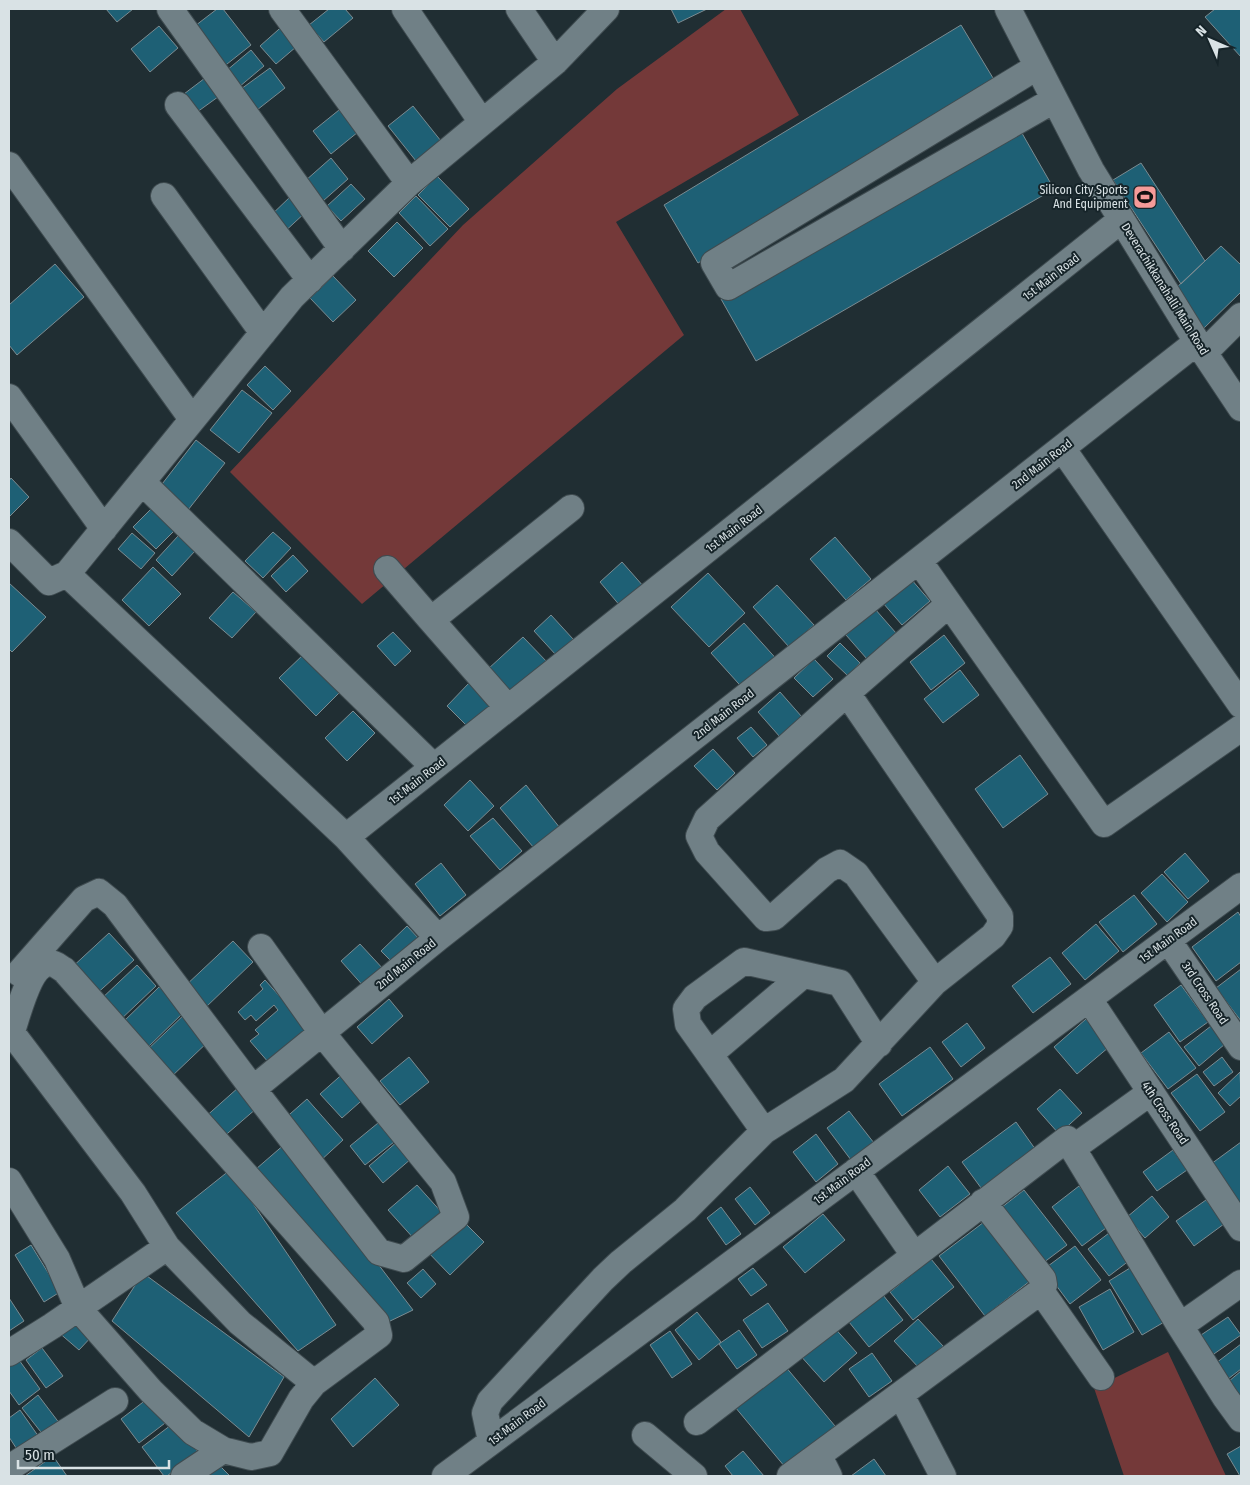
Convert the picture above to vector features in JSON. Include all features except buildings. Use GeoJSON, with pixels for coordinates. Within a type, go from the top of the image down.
{"type":"FeatureCollection","features":[{"type":"Feature","properties":{"kind":"street"},"geometry":{"type":"LineString","coordinates":[[170,9],[342,248]]}},
{"type":"Feature","properties":{"kind":"street"},"geometry":{"type":"LineString","coordinates":[[282,9],[409,183]]}},
{"type":"Feature","properties":{"kind":"street"},"geometry":{"type":"LineString","coordinates":[[405,9],[481,121]]}},
{"type":"Feature","properties":{"kind":"street"},"geometry":{"type":"LineString","coordinates":[[519,9],[555,62]]}},
{"type":"Feature","properties":{"kind":"street"},"geometry":{"type":"LineString","coordinates":[[9,542],[49,582],[67,574],[143,483],[192,419],[292,297],[409,183],[481,121],[555,62],[606,9]]}},
{"type":"Feature","properties":{"kind":"street","name":"Deverachikkanahalli Main Road"},"geometry":{"type":"LineString","coordinates":[[1008,9],[1092,170],[1201,348],[1241,408]]}},
{"type":"Feature","properties":{"kind":"street"},"geometry":{"type":"LineString","coordinates":[[1037,67],[714,263],[728,287],[1054,100]]}},
{"type":"Feature","properties":{"kind":"street"},"geometry":{"type":"LineString","coordinates":[[178,105],[310,280]]}},
{"type":"Feature","properties":{"kind":"street"},"geometry":{"type":"LineString","coordinates":[[9,165],[192,419]]}},
{"type":"Feature","properties":{"kind":"street"},"geometry":{"type":"LineString","coordinates":[[164,196],[263,333]]}},
{"type":"Feature","properties":{"kind":"street","name":"1st Main Road"},"geometry":{"type":"LineString","coordinates":[[346,837],[1122,220]]}},
{"type":"Feature","properties":{"kind":"street","name":"2nd Main Road"},"geometry":{"type":"LineString","coordinates":[[253,1089],[438,938],[1062,448],[1201,348],[1241,316]]}},
{"type":"Feature","properties":{"kind":"street"},"geometry":{"type":"LineString","coordinates":[[9,397],[104,529]]}},
{"type":"Feature","properties":{"kind":"street"},"geometry":{"type":"LineString","coordinates":[[1062,448],[1241,705]]}},
{"type":"Feature","properties":{"kind":"street"},"geometry":{"type":"LineString","coordinates":[[143,483],[434,767]]}},
{"type":"Feature","properties":{"kind":"street"},"geometry":{"type":"LineString","coordinates":[[431,620],[572,508]]}},
{"type":"Feature","properties":{"kind":"street"},"geometry":{"type":"LineString","coordinates":[[919,561],[1104,824],[1241,728]]}},
{"type":"Feature","properties":{"kind":"street"},"geometry":{"type":"LineString","coordinates":[[388,569],[508,708]]}},
{"type":"Feature","properties":{"kind":"street"},"geometry":{"type":"LineString","coordinates":[[67,574],[346,837],[438,938]]}},
{"type":"Feature","properties":{"kind":"street"},"geometry":{"type":"LineString","coordinates":[[935,982],[856,874],[840,863],[827,870],[774,917],[766,918],[707,852],[699,836],[708,819],[949,604]]}},
{"type":"Feature","properties":{"kind":"street"},"geometry":{"type":"LineString","coordinates":[[491,1441],[485,1413],[490,1401],[602,1279],[685,1210],[764,1131],[844,1080],[935,982],[993,936],[1000,926],[1000,916],[847,693]]}},
{"type":"Feature","properties":{"kind":"street","name":"1st Main Road"},"geometry":{"type":"LineString","coordinates":[[445,1476],[1241,886]]}},
{"type":"Feature","properties":{"kind":"street"},"geometry":{"type":"LineString","coordinates":[[9,985],[84,899],[99,892],[115,906],[379,1252],[404,1259],[456,1217],[442,1182],[322,1032],[261,947]]}},
{"type":"Feature","properties":{"kind":"street","name":"3rd Cross Road"},"geometry":{"type":"LineString","coordinates":[[1168,940],[1241,1047]]}},
{"type":"Feature","properties":{"kind":"street"},"geometry":{"type":"LineString","coordinates":[[764,1131],[688,1024],[686,1009],[695,997],[744,961],[840,983],[878,1044]]}},
{"type":"Feature","properties":{"kind":"street"},"geometry":{"type":"LineString","coordinates":[[9,1181],[57,1259],[78,1308],[151,1391],[193,1432],[223,1450],[251,1457],[270,1453],[301,1399],[314,1383],[328,1370],[362,1349],[379,1334],[376,1322],[71,978],[57,965],[51,963],[45,965],[30,978],[10,1036],[134,1193],[167,1247],[240,1323],[314,1383]]}},
{"type":"Feature","properties":{"kind":"street"},"geometry":{"type":"LineString","coordinates":[[710,1054],[803,975]]}},
{"type":"Feature","properties":{"kind":"street","name":"4th Cross Road"},"geometry":{"type":"LineString","coordinates":[[1089,999],[1241,1228]]}},
{"type":"Feature","properties":{"kind":"street"},"geometry":{"type":"LineString","coordinates":[[1072,1148],[1151,1092]]}},
{"type":"Feature","properties":{"kind":"street"},"geometry":{"type":"LineString","coordinates":[[697,1422],[1067,1139],[1180,1326],[1241,1419]]}},
{"type":"Feature","properties":{"kind":"street"},"geometry":{"type":"LineString","coordinates":[[856,1171],[914,1255]]}},
{"type":"Feature","properties":{"kind":"street"},"geometry":{"type":"LineString","coordinates":[[790,1476],[824,1466],[901,1395],[1041,1291],[1044,1285],[1043,1279],[983,1202]]}},
{"type":"Feature","properties":{"kind":"street"},"geometry":{"type":"LineString","coordinates":[[9,1353],[44,1332],[167,1247]]}},
{"type":"Feature","properties":{"kind":"street"},"geometry":{"type":"LineString","coordinates":[[1180,1326],[1241,1283]]}},
{"type":"Feature","properties":{"kind":"street"},"geometry":{"type":"LineString","coordinates":[[1041,1291],[1101,1377]]}},
{"type":"Feature","properties":{"kind":"street"},"geometry":{"type":"LineString","coordinates":[[901,1395],[943,1476]]}},
{"type":"Feature","properties":{"kind":"street"},"geometry":{"type":"LineString","coordinates":[[9,1468],[115,1401]]}},
{"type":"Feature","properties":{"kind":"street"},"geometry":{"type":"LineString","coordinates":[[645,1435],[694,1476]]}},
{"type":"Feature","properties":{"kind":"street"},"geometry":{"type":"LineString","coordinates":[[184,1476],[223,1450]]}},
{"type":"Feature","properties":{"kind":"shaded area"},"geometry":{"type":"Polygon","coordinates":[[[726,9],[740,9],[799,115],[616,222],[684,335],[362,604],[230,472],[463,225],[617,89],[726,9]]]}},
{"type":"Feature","properties":{"kind":"shaded area"},"geometry":{"type":"Polygon","coordinates":[[[1168,1352],[1226,1476],[1124,1476],[1094,1388],[1168,1352]]]}},
{"type":"Feature","properties":{"kind":"place","name":"Silicon City Sports And Equipment"},"geometry":{"type":"Point","coordinates":[1145,197]}}]}
